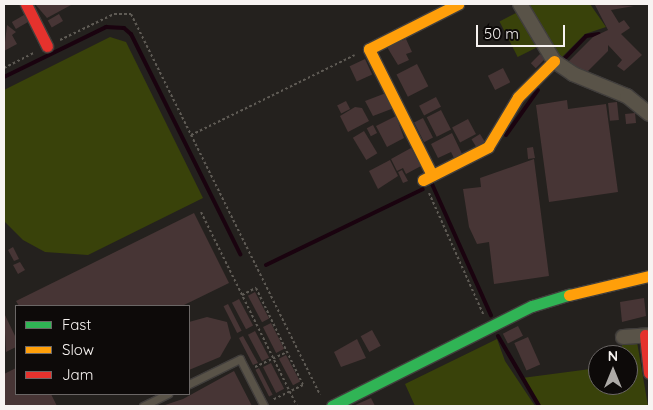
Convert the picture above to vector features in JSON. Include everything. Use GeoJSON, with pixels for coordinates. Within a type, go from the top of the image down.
{"type":"FeatureCollection","features":[{"type":"Feature","properties":{"kind":"street"},"geometry":{"type":"LineString","coordinates":[[26,4],[47,46]]}},
{"type":"Feature","properties":{"kind":"street"},"geometry":{"type":"LineString","coordinates":[[458,4],[369,49],[428,178],[488,147],[518,97],[554,61]]}},
{"type":"Feature","properties":{"kind":"street"},"geometry":{"type":"LineString","coordinates":[[520,4],[554,61],[573,74],[627,96],[649,114]]}},
{"type":"Feature","properties":{"kind":"street"},"geometry":{"type":"LineString","coordinates":[[331,406],[488,325],[577,292],[649,276]]}},
{"type":"Feature","properties":{"kind":"street"},"geometry":{"type":"LineString","coordinates":[[619,338],[647,335],[649,373]]}},
{"type":"Feature","properties":{"kind":"lane"},"geometry":{"type":"LineString","coordinates":[[190,383],[240,358],[263,405]]}},
{"type":"Feature","properties":{"kind":"lane"},"geometry":{"type":"LineString","coordinates":[[143,406],[166,395]]}},
{"type":"Feature","properties":{"kind":"path"},"geometry":{"type":"LineString","coordinates":[[4,68],[114,14],[131,14],[321,398]]}},
{"type":"Feature","properties":{"kind":"path"},"geometry":{"type":"LineString","coordinates":[[191,135],[369,49]]}},
{"type":"Feature","properties":{"kind":"path"},"geometry":{"type":"LineString","coordinates":[[428,178],[488,325]]}},
{"type":"Feature","properties":{"kind":"path"},"geometry":{"type":"LineString","coordinates":[[201,212],[297,406]]}},
{"type":"Feature","properties":{"kind":"path"},"geometry":{"type":"LineString","coordinates":[[242,295],[256,288],[303,385],[263,405]]}},
{"type":"Feature","properties":{"kind":"path"},"geometry":{"type":"LineString","coordinates":[[246,371],[287,352]]}},
{"type":"Feature","properties":{"kind":"green space"},"geometry":{"type":"Polygon","coordinates":[[[523,4],[590,4],[606,27],[585,34],[559,60],[523,4]]]}},
{"type":"Feature","properties":{"kind":"green space"},"geometry":{"type":"Polygon","coordinates":[[[520,11],[538,47],[518,57],[500,21],[520,11]]]}},
{"type":"Feature","properties":{"kind":"green space"},"geometry":{"type":"Polygon","coordinates":[[[110,37],[126,42],[203,198],[88,255],[45,252],[23,240],[4,221],[4,90],[110,37]]]}},
{"type":"Feature","properties":{"kind":"green space"},"geometry":{"type":"Polygon","coordinates":[[[497,339],[505,361],[535,406],[415,406],[405,384],[497,339]]]}},
{"type":"Feature","properties":{"kind":"green space"},"geometry":{"type":"Polygon","coordinates":[[[637,342],[638,345],[622,345],[637,342]]]}},
{"type":"Feature","properties":{"kind":"green space"},"geometry":{"type":"Polygon","coordinates":[[[638,348],[648,406],[541,406],[522,378],[588,369],[588,395],[638,395],[638,348]]]}},
{"type":"Feature","properties":{"kind":"building"},"geometry":{"type":"Polygon","coordinates":[[[35,4],[70,4],[71,5],[47,18],[35,4]]]}},
{"type":"Feature","properties":{"kind":"building"},"geometry":{"type":"Polygon","coordinates":[[[595,5],[634,6],[611,10],[619,23],[624,20],[630,28],[621,34],[642,55],[624,71],[617,66],[622,60],[608,45],[608,51],[585,74],[568,62],[593,37],[608,30],[595,5]]]}},
{"type":"Feature","properties":{"kind":"building"},"geometry":{"type":"Polygon","coordinates":[[[59,14],[63,21],[52,27],[48,21],[59,14]]]}},
{"type":"Feature","properties":{"kind":"building"},"geometry":{"type":"Polygon","coordinates":[[[24,15],[28,22],[16,29],[12,22],[24,15]]]}},
{"type":"Feature","properties":{"kind":"building"},"geometry":{"type":"Polygon","coordinates":[[[7,25],[16,32],[12,35],[17,44],[4,51],[7,25]]]}},
{"type":"Feature","properties":{"kind":"building"},"geometry":{"type":"Polygon","coordinates":[[[406,39],[412,52],[406,54],[409,60],[398,65],[387,47],[406,39]]]}},
{"type":"Feature","properties":{"kind":"building"},"geometry":{"type":"Polygon","coordinates":[[[540,54],[545,59],[536,68],[531,63],[540,54]]]}},
{"type":"Feature","properties":{"kind":"building"},"geometry":{"type":"Polygon","coordinates":[[[365,59],[372,74],[357,82],[350,66],[365,59]]]}},
{"type":"Feature","properties":{"kind":"building"},"geometry":{"type":"Polygon","coordinates":[[[417,64],[428,86],[408,97],[397,74],[417,64]]]}},
{"type":"Feature","properties":{"kind":"building"},"geometry":{"type":"Polygon","coordinates":[[[503,68],[510,82],[495,90],[488,76],[503,68]]]}},
{"type":"Feature","properties":{"kind":"building"},"geometry":{"type":"Polygon","coordinates":[[[386,93],[394,108],[373,116],[365,101],[386,93]]]}},
{"type":"Feature","properties":{"kind":"building"},"geometry":{"type":"Polygon","coordinates":[[[436,97],[441,107],[424,115],[419,106],[436,97]]]}},
{"type":"Feature","properties":{"kind":"building"},"geometry":{"type":"Polygon","coordinates":[[[567,100],[568,109],[606,104],[618,192],[549,202],[536,105],[567,100]]]}},
{"type":"Feature","properties":{"kind":"building"},"geometry":{"type":"Polygon","coordinates":[[[346,101],[350,109],[341,114],[337,106],[346,101]]]}},
{"type":"Feature","properties":{"kind":"building"},"geometry":{"type":"Polygon","coordinates":[[[617,102],[619,120],[610,121],[608,103],[617,102]]]}},
{"type":"Feature","properties":{"kind":"building"},"geometry":{"type":"Polygon","coordinates":[[[355,107],[362,108],[369,121],[348,132],[340,116],[355,107]]]}},
{"type":"Feature","properties":{"kind":"building"},"geometry":{"type":"Polygon","coordinates":[[[441,110],[451,130],[437,137],[427,117],[441,110]]]}},
{"type":"Feature","properties":{"kind":"building"},"geometry":{"type":"Polygon","coordinates":[[[635,113],[636,123],[626,124],[625,114],[635,113]]]}},
{"type":"Feature","properties":{"kind":"building"},"geometry":{"type":"Polygon","coordinates":[[[396,116],[404,138],[387,147],[376,126],[396,116]]]}},
{"type":"Feature","properties":{"kind":"building"},"geometry":{"type":"Polygon","coordinates":[[[423,118],[433,138],[424,142],[414,123],[423,118]]]}},
{"type":"Feature","properties":{"kind":"building"},"geometry":{"type":"Polygon","coordinates":[[[468,119],[476,134],[460,142],[452,127],[468,119]]]}},
{"type":"Feature","properties":{"kind":"building"},"geometry":{"type":"Polygon","coordinates":[[[373,125],[377,133],[371,136],[367,128],[373,125]]]}},
{"type":"Feature","properties":{"kind":"building"},"geometry":{"type":"Polygon","coordinates":[[[364,131],[377,153],[366,160],[353,138],[364,131]]]}},
{"type":"Feature","properties":{"kind":"building"},"geometry":{"type":"Polygon","coordinates":[[[452,133],[462,154],[454,158],[451,152],[438,158],[431,144],[452,133]]]}},
{"type":"Feature","properties":{"kind":"building"},"geometry":{"type":"Polygon","coordinates":[[[480,134],[485,142],[476,147],[472,139],[480,134]]]}},
{"type":"Feature","properties":{"kind":"building"},"geometry":{"type":"Polygon","coordinates":[[[533,147],[535,158],[528,159],[527,148],[533,147]]]}},
{"type":"Feature","properties":{"kind":"building"},"geometry":{"type":"Polygon","coordinates":[[[411,148],[421,166],[406,174],[403,168],[397,171],[391,159],[411,148]]]}},
{"type":"Feature","properties":{"kind":"building"},"geometry":{"type":"Polygon","coordinates":[[[534,159],[549,276],[494,284],[489,242],[477,244],[469,227],[463,189],[481,187],[480,178],[534,159]]]}},
{"type":"Feature","properties":{"kind":"building"},"geometry":{"type":"Polygon","coordinates":[[[390,160],[398,176],[378,189],[369,171],[390,160]]]}},
{"type":"Feature","properties":{"kind":"building"},"geometry":{"type":"Polygon","coordinates":[[[402,170],[408,181],[403,183],[398,172],[402,170]]]}},
{"type":"Feature","properties":{"kind":"building"},"geometry":{"type":"Polygon","coordinates":[[[194,213],[229,283],[184,305],[18,305],[16,301],[194,213]]]}},
{"type":"Feature","properties":{"kind":"building"},"geometry":{"type":"Polygon","coordinates":[[[13,247],[19,259],[14,261],[8,250],[13,247]]]}},
{"type":"Feature","properties":{"kind":"building"},"geometry":{"type":"Polygon","coordinates":[[[20,262],[25,270],[18,274],[13,265],[20,262]]]}},
{"type":"Feature","properties":{"kind":"building"},"geometry":{"type":"Polygon","coordinates":[[[255,292],[269,318],[262,322],[248,296],[255,292]]]}},
{"type":"Feature","properties":{"kind":"building"},"geometry":{"type":"Polygon","coordinates":[[[644,298],[646,316],[622,322],[620,302],[644,298]]]}},
{"type":"Feature","properties":{"kind":"building"},"geometry":{"type":"Polygon","coordinates":[[[239,299],[253,325],[246,329],[232,303],[239,299]]]}},
{"type":"Feature","properties":{"kind":"building"},"geometry":{"type":"Polygon","coordinates":[[[228,304],[242,331],[237,333],[224,306],[228,304]]]}},
{"type":"Feature","properties":{"kind":"building"},"geometry":{"type":"Polygon","coordinates":[[[4,313],[15,336],[15,348],[6,352],[4,313]]]}},
{"type":"Feature","properties":{"kind":"building"},"geometry":{"type":"Polygon","coordinates":[[[207,317],[227,322],[231,338],[220,357],[190,370],[190,322],[207,317]]]}},
{"type":"Feature","properties":{"kind":"building"},"geometry":{"type":"Polygon","coordinates":[[[271,323],[284,349],[276,353],[263,327],[271,323]]]}},
{"type":"Feature","properties":{"kind":"building"},"geometry":{"type":"Polygon","coordinates":[[[518,326],[523,336],[508,344],[503,334],[518,326]]]}},
{"type":"Feature","properties":{"kind":"building"},"geometry":{"type":"Polygon","coordinates":[[[372,330],[381,346],[369,352],[361,336],[372,330]]]}},
{"type":"Feature","properties":{"kind":"building"},"geometry":{"type":"Polygon","coordinates":[[[255,331],[269,357],[262,361],[248,335],[255,331]]]}},
{"type":"Feature","properties":{"kind":"building"},"geometry":{"type":"Polygon","coordinates":[[[243,336],[258,363],[253,365],[239,338],[243,336]]]}},
{"type":"Feature","properties":{"kind":"building"},"geometry":{"type":"Polygon","coordinates":[[[528,337],[540,364],[526,371],[514,343],[528,337]]]}},
{"type":"Feature","properties":{"kind":"building"},"geometry":{"type":"Polygon","coordinates":[[[357,339],[366,358],[341,367],[334,352],[357,339]]]}},
{"type":"Feature","properties":{"kind":"building"},"geometry":{"type":"Polygon","coordinates":[[[286,355],[300,381],[293,385],[279,359],[286,355]]]}},
{"type":"Feature","properties":{"kind":"building"},"geometry":{"type":"Polygon","coordinates":[[[271,363],[284,389],[276,393],[263,367],[271,363]]]}},
{"type":"Feature","properties":{"kind":"building"},"geometry":{"type":"Polygon","coordinates":[[[15,368],[15,395],[52,395],[57,406],[4,406],[4,374],[15,368]]]}},
{"type":"Feature","properties":{"kind":"building"},"geometry":{"type":"Polygon","coordinates":[[[259,368],[273,395],[269,397],[255,370],[259,368]]]}},
{"type":"Feature","properties":{"kind":"building"},"geometry":{"type":"Polygon","coordinates":[[[234,371],[252,406],[162,406],[183,399],[234,371]]]}},
{"type":"Feature","properties":{"kind":"building"},"geometry":{"type":"Polygon","coordinates":[[[371,398],[375,406],[353,406],[371,398]]]}},
{"type":"Feature","properties":{"kind":"waterway"},"geometry":{"type":"LineString","coordinates":[[4,77],[106,27],[124,28],[131,34],[240,254]]}},
{"type":"Feature","properties":{"kind":"waterway"},"geometry":{"type":"LineString","coordinates":[[565,58],[586,36],[599,34]]}},
{"type":"Feature","properties":{"kind":"waterway"},"geometry":{"type":"LineString","coordinates":[[506,135],[538,90]]}},
{"type":"Feature","properties":{"kind":"waterway"},"geometry":{"type":"LineString","coordinates":[[432,184],[491,315]]}},
{"type":"Feature","properties":{"kind":"waterway"},"geometry":{"type":"LineString","coordinates":[[266,265],[423,189]]}},
{"type":"Feature","properties":{"kind":"waterway"},"geometry":{"type":"LineString","coordinates":[[498,336],[539,406]]}},
{"type":"Feature","properties":{"kind":"traffic: fast"},"geometry":{"type":"LineString","coordinates":[[332,406],[532,306],[569,295]]}},
{"type":"Feature","properties":{"kind":"traffic: slow"},"geometry":{"type":"LineString","coordinates":[[432,175],[369,49],[458,4]]}},
{"type":"Feature","properties":{"kind":"traffic: slow"},"geometry":{"type":"LineString","coordinates":[[423,180],[488,147],[518,97],[554,61]]}},
{"type":"Feature","properties":{"kind":"traffic: slow"},"geometry":{"type":"LineString","coordinates":[[569,295],[649,276]]}},
{"type":"Feature","properties":{"kind":"traffic: jam"},"geometry":{"type":"LineString","coordinates":[[26,4],[47,46]]}},
{"type":"Feature","properties":{"kind":"traffic: jam"},"geometry":{"type":"LineString","coordinates":[[645,335],[649,373]]}}]}
